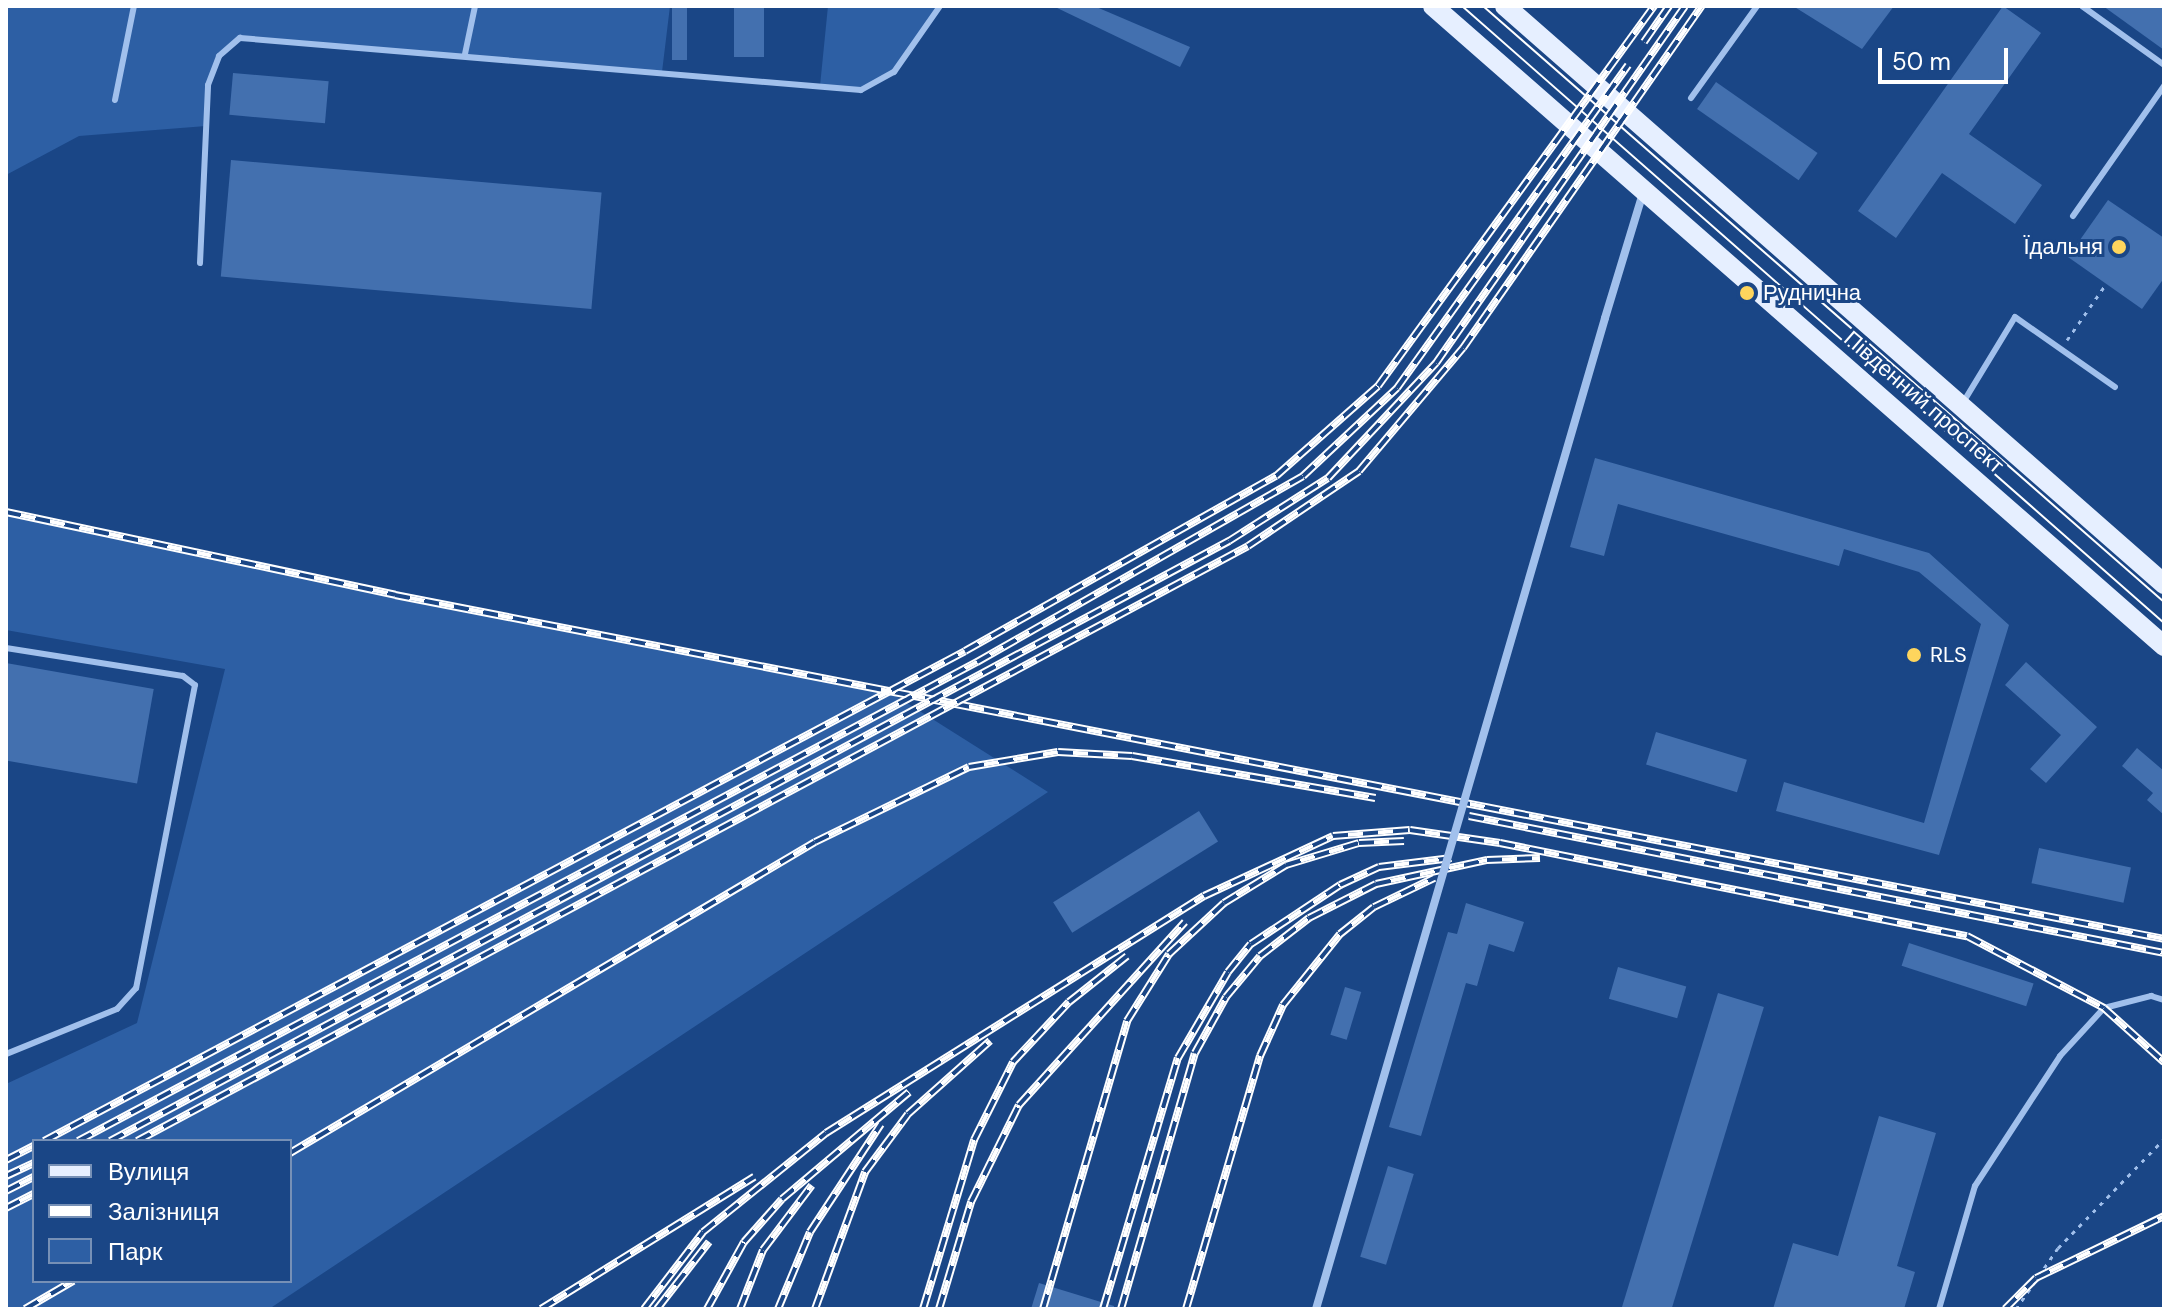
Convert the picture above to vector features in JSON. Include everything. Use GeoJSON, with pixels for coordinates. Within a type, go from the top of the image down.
{"type":"FeatureCollection","features":[{"type":"Feature","properties":{"kind":"main road","name":"Південний проспект"},"geometry":{"type":"LineString","coordinates":[[1433,6],[2164,646]]}},
{"type":"Feature","properties":{"kind":"main road","name":"Південний проспект"},"geometry":{"type":"LineString","coordinates":[[1505,6],[2164,584]]}},
{"type":"Feature","properties":{"kind":"street"},"geometry":{"type":"LineString","coordinates":[[1316,1309],[1644,189]]}},
{"type":"Feature","properties":{"kind":"lane"},"geometry":{"type":"LineString","coordinates":[[115,100],[134,6]]}},
{"type":"Feature","properties":{"kind":"lane"},"geometry":{"type":"LineString","coordinates":[[465,54],[475,6]]}},
{"type":"Feature","properties":{"kind":"lane"},"geometry":{"type":"LineString","coordinates":[[200,263],[208,85],[219,56],[240,38],[465,54],[861,90],[894,72],[940,6]]}},
{"type":"Feature","properties":{"kind":"lane"},"geometry":{"type":"LineString","coordinates":[[1691,98],[1757,6]]}},
{"type":"Feature","properties":{"kind":"lane"},"geometry":{"type":"LineString","coordinates":[[2082,6],[2164,65]]}},
{"type":"Feature","properties":{"kind":"lane"},"geometry":{"type":"LineString","coordinates":[[2073,216],[2164,86]]}},
{"type":"Feature","properties":{"kind":"lane"},"geometry":{"type":"LineString","coordinates":[[1962,404],[2015,317],[2115,387]]}},
{"type":"Feature","properties":{"kind":"lane"},"geometry":{"type":"LineString","coordinates":[[6,648],[183,676],[195,685],[136,988],[117,1009],[6,1054]]}},
{"type":"Feature","properties":{"kind":"lane"},"geometry":{"type":"LineString","coordinates":[[1939,1309],[1975,1186],[2060,1056],[2104,1008],[2151,996],[2164,1000]]}},
{"type":"Feature","properties":{"kind":"path"},"geometry":{"type":"LineString","coordinates":[[2061,349],[2106,284]]}},
{"type":"Feature","properties":{"kind":"path"},"geometry":{"type":"LineString","coordinates":[[2016,1309],[2058,1248],[2164,1139]]}},
{"type":"Feature","properties":{"kind":"green space"},"geometry":{"type":"Polygon","coordinates":[[[6,6],[670,6],[662,72],[240,38],[219,56],[208,85],[206,126],[79,136],[6,175],[6,6]]]}},
{"type":"Feature","properties":{"kind":"green space"},"geometry":{"type":"Polygon","coordinates":[[[828,6],[940,6],[894,72],[861,90],[820,86],[828,6]]]}},
{"type":"Feature","properties":{"kind":"green space"},"geometry":{"type":"Polygon","coordinates":[[[6,512],[888,691],[1048,792],[269,1309],[6,1309],[6,1084],[137,1023],[225,669],[6,630],[6,512]]]}},
{"type":"Feature","properties":{"kind":"building"},"geometry":{"type":"Polygon","coordinates":[[[672,6],[687,6],[687,60],[672,60],[672,6]]]}},
{"type":"Feature","properties":{"kind":"building"},"geometry":{"type":"Polygon","coordinates":[[[734,6],[764,6],[764,57],[734,57],[734,6]]]}},
{"type":"Feature","properties":{"kind":"building"},"geometry":{"type":"Polygon","coordinates":[[[1053,6],[1094,6],[1190,47],[1180,67],[1053,6]]]}},
{"type":"Feature","properties":{"kind":"building"},"geometry":{"type":"Polygon","coordinates":[[[1793,6],[1894,6],[1862,49],[1793,6]]]}},
{"type":"Feature","properties":{"kind":"building"},"geometry":{"type":"Polygon","coordinates":[[[2003,6],[2041,33],[1969,134],[2042,185],[2015,224],[1942,173],[1896,238],[1858,211],[2003,6]]]}},
{"type":"Feature","properties":{"kind":"building"},"geometry":{"type":"Polygon","coordinates":[[[2103,6],[2164,6],[2164,50],[2103,6]]]}},
{"type":"Feature","properties":{"kind":"building"},"geometry":{"type":"Polygon","coordinates":[[[233,73],[329,81],[325,123],[229,115],[233,73]]]}},
{"type":"Feature","properties":{"kind":"building"},"geometry":{"type":"Polygon","coordinates":[[[1716,82],[1818,153],[1799,180],[1697,109],[1716,82]]]}},
{"type":"Feature","properties":{"kind":"building"},"geometry":{"type":"Polygon","coordinates":[[[231,160],[602,192],[591,309],[221,277],[231,160]]]}},
{"type":"Feature","properties":{"kind":"building","name":"Їдальня"},"geometry":{"type":"Polygon","coordinates":[[[2108,200],[2164,238],[2164,278],[2142,309],[2068,257],[2108,200]]]}},
{"type":"Feature","properties":{"kind":"building"},"geometry":{"type":"Polygon","coordinates":[[[1595,458],[1929,553],[2009,625],[1939,855],[1776,811],[1784,782],[1924,823],[1981,624],[1919,572],[1844,549],[1839,566],[1618,504],[1604,556],[1570,547],[1595,458]]]}},
{"type":"Feature","properties":{"kind":"building"},"geometry":{"type":"Polygon","coordinates":[[[2026,662],[2097,727],[2046,783],[2030,769],[2061,735],[2005,685],[2026,662]]]}},
{"type":"Feature","properties":{"kind":"building"},"geometry":{"type":"Polygon","coordinates":[[[6,663],[154,689],[137,784],[6,760],[6,663]]]}},
{"type":"Feature","properties":{"kind":"building"},"geometry":{"type":"Polygon","coordinates":[[[1656,732],[1747,760],[1737,792],[1646,765],[1656,732]]]}},
{"type":"Feature","properties":{"kind":"building"},"geometry":{"type":"Polygon","coordinates":[[[2137,748],[2164,771],[2164,815],[2147,800],[2153,793],[2122,766],[2137,748]]]}},
{"type":"Feature","properties":{"kind":"building"},"geometry":{"type":"Polygon","coordinates":[[[1199,811],[1218,842],[1072,933],[1053,902],[1199,811]]]}},
{"type":"Feature","properties":{"kind":"building"},"geometry":{"type":"Polygon","coordinates":[[[2039,848],[2131,868],[2123,903],[2032,883],[2039,848]]]}},
{"type":"Feature","properties":{"kind":"building"},"geometry":{"type":"Polygon","coordinates":[[[1466,903],[1524,922],[1514,952],[1489,944],[1477,986],[1466,983],[1421,1136],[1389,1127],[1448,932],[1457,934],[1466,903]]]}},
{"type":"Feature","properties":{"kind":"building"},"geometry":{"type":"Polygon","coordinates":[[[1909,943],[2034,983],[2026,1006],[1902,966],[1909,943]]]}},
{"type":"Feature","properties":{"kind":"building"},"geometry":{"type":"Polygon","coordinates":[[[1618,967],[1686,987],[1677,1018],[1609,999],[1618,967]]]}},
{"type":"Feature","properties":{"kind":"building"},"geometry":{"type":"Polygon","coordinates":[[[1345,987],[1361,992],[1347,1040],[1330,1035],[1345,987]]]}},
{"type":"Feature","properties":{"kind":"building"},"geometry":{"type":"Polygon","coordinates":[[[1718,993],[1764,1007],[1672,1309],[1621,1309],[1718,993]]]}},
{"type":"Feature","properties":{"kind":"building"},"geometry":{"type":"Polygon","coordinates":[[[1879,1116],[1936,1133],[1897,1266],[1915,1272],[1904,1309],[1773,1309],[1793,1243],[1838,1256],[1879,1116]]]}},
{"type":"Feature","properties":{"kind":"building"},"geometry":{"type":"Polygon","coordinates":[[[1388,1166],[1414,1174],[1386,1265],[1360,1257],[1388,1166]]]}},
{"type":"Feature","properties":{"kind":"building"},"geometry":{"type":"Polygon","coordinates":[[[1039,1283],[1114,1306],[1114,1309],[1031,1309],[1039,1283]]]}},
{"type":"Feature","properties":{"kind":"tram line"},"geometry":{"type":"LineString","coordinates":[[1462,6],[2164,623]]}},
{"type":"Feature","properties":{"kind":"tram line"},"geometry":{"type":"LineString","coordinates":[[1483,6],[2164,602]]}},
{"type":"Feature","properties":{"kind":"railway"},"geometry":{"type":"LineString","coordinates":[[48,1139],[965,651],[1276,476],[1378,386],[1654,6]]}},
{"type":"Feature","properties":{"kind":"railway"},"geometry":{"type":"LineString","coordinates":[[1644,42],[1669,6]]}},
{"type":"Feature","properties":{"kind":"railway"},"geometry":{"type":"LineString","coordinates":[[114,1139],[1229,541],[1328,478],[1436,363],[1685,6]]}},
{"type":"Feature","properties":{"kind":"railway"},"geometry":{"type":"LineString","coordinates":[[141,1139],[1248,546],[1359,471],[1463,348],[1702,6]]}},
{"type":"Feature","properties":{"kind":"railway"},"geometry":{"type":"LineString","coordinates":[[82,1139],[977,662],[1303,476],[1397,388],[1628,65]]}},
{"type":"Feature","properties":{"kind":"railway"},"geometry":{"type":"LineString","coordinates":[[6,512],[395,595],[2164,939]]}},
{"type":"Feature","properties":{"kind":"railway"},"geometry":{"type":"LineString","coordinates":[[292,1152],[815,842],[969,767],[1058,752],[1132,756],[1375,798]]}},
{"type":"Feature","properties":{"kind":"railway"},"geometry":{"type":"LineString","coordinates":[[1469,816],[2164,953]]}},
{"type":"Feature","properties":{"kind":"railway"},"geometry":{"type":"LineString","coordinates":[[644,1309],[703,1232],[826,1133],[1204,896],[1333,836],[1410,830],[1500,843],[1967,936],[2104,1008],[2164,1062]]}},
{"type":"Feature","properties":{"kind":"railway"},"geometry":{"type":"LineString","coordinates":[[1043,1309],[1127,1021],[1169,954],[1224,903],[1286,865],[1359,843],[1404,841]]}},
{"type":"Feature","properties":{"kind":"railway"},"geometry":{"type":"LineString","coordinates":[[1103,1309],[1178,1058],[1228,972],[1251,944],[1340,885],[1379,867],[1451,858]]}},
{"type":"Feature","properties":{"kind":"railway"},"geometry":{"type":"LineString","coordinates":[[1121,1309],[1195,1053],[1226,997],[1260,956],[1309,918],[1376,884],[1487,860],[1540,858]]}},
{"type":"Feature","properties":{"kind":"railway"},"geometry":{"type":"LineString","coordinates":[[1186,1309],[1260,1056],[1283,1005],[1340,934],[1374,907],[1434,878]]}},
{"type":"Feature","properties":{"kind":"railway"},"geometry":{"type":"LineString","coordinates":[[939,1309],[971,1202],[1019,1105],[1185,922]]}},
{"type":"Feature","properties":{"kind":"railway"},"geometry":{"type":"LineString","coordinates":[[923,1309],[974,1140],[1013,1062],[1069,1002],[1127,956]]}},
{"type":"Feature","properties":{"kind":"railway"},"geometry":{"type":"LineString","coordinates":[[815,1309],[865,1172],[908,1114],[990,1041]]}},
{"type":"Feature","properties":{"kind":"railway"},"geometry":{"type":"LineString","coordinates":[[707,1309],[744,1242],[782,1199],[909,1092]]}},
{"type":"Feature","properties":{"kind":"railway"},"geometry":{"type":"LineString","coordinates":[[778,1309],[810,1232],[881,1124]]}},
{"type":"Feature","properties":{"kind":"railway"},"geometry":{"type":"LineString","coordinates":[[6,1160],[32,1147]]}},
{"type":"Feature","properties":{"kind":"railway"},"geometry":{"type":"LineString","coordinates":[[6,1176],[32,1164]]}},
{"type":"Feature","properties":{"kind":"railway"},"geometry":{"type":"LineString","coordinates":[[541,1309],[754,1177]]}},
{"type":"Feature","properties":{"kind":"railway"},"geometry":{"type":"LineString","coordinates":[[6,1191],[32,1178]]}},
{"type":"Feature","properties":{"kind":"railway"},"geometry":{"type":"LineString","coordinates":[[740,1309],[763,1250],[812,1185]]}},
{"type":"Feature","properties":{"kind":"railway"},"geometry":{"type":"LineString","coordinates":[[6,1208],[32,1195]]}},
{"type":"Feature","properties":{"kind":"railway"},"geometry":{"type":"LineString","coordinates":[[2005,1309],[2036,1278],[2164,1216]]}},
{"type":"Feature","properties":{"kind":"railway"},"geometry":{"type":"LineString","coordinates":[[657,1309],[709,1242]]}},
{"type":"Feature","properties":{"kind":"railway"},"geometry":{"type":"LineString","coordinates":[[25,1309],[70,1283]]}},
{"type":"Feature","properties":{"kind":"place","name":"Їдальня"},"geometry":{"type":"Point","coordinates":[2119,247]}},
{"type":"Feature","properties":{"kind":"place","name":"Руднична"},"geometry":{"type":"Point","coordinates":[1747,293]}},
{"type":"Feature","properties":{"kind":"place","name":"RLS"},"geometry":{"type":"Point","coordinates":[1914,655]}}]}
